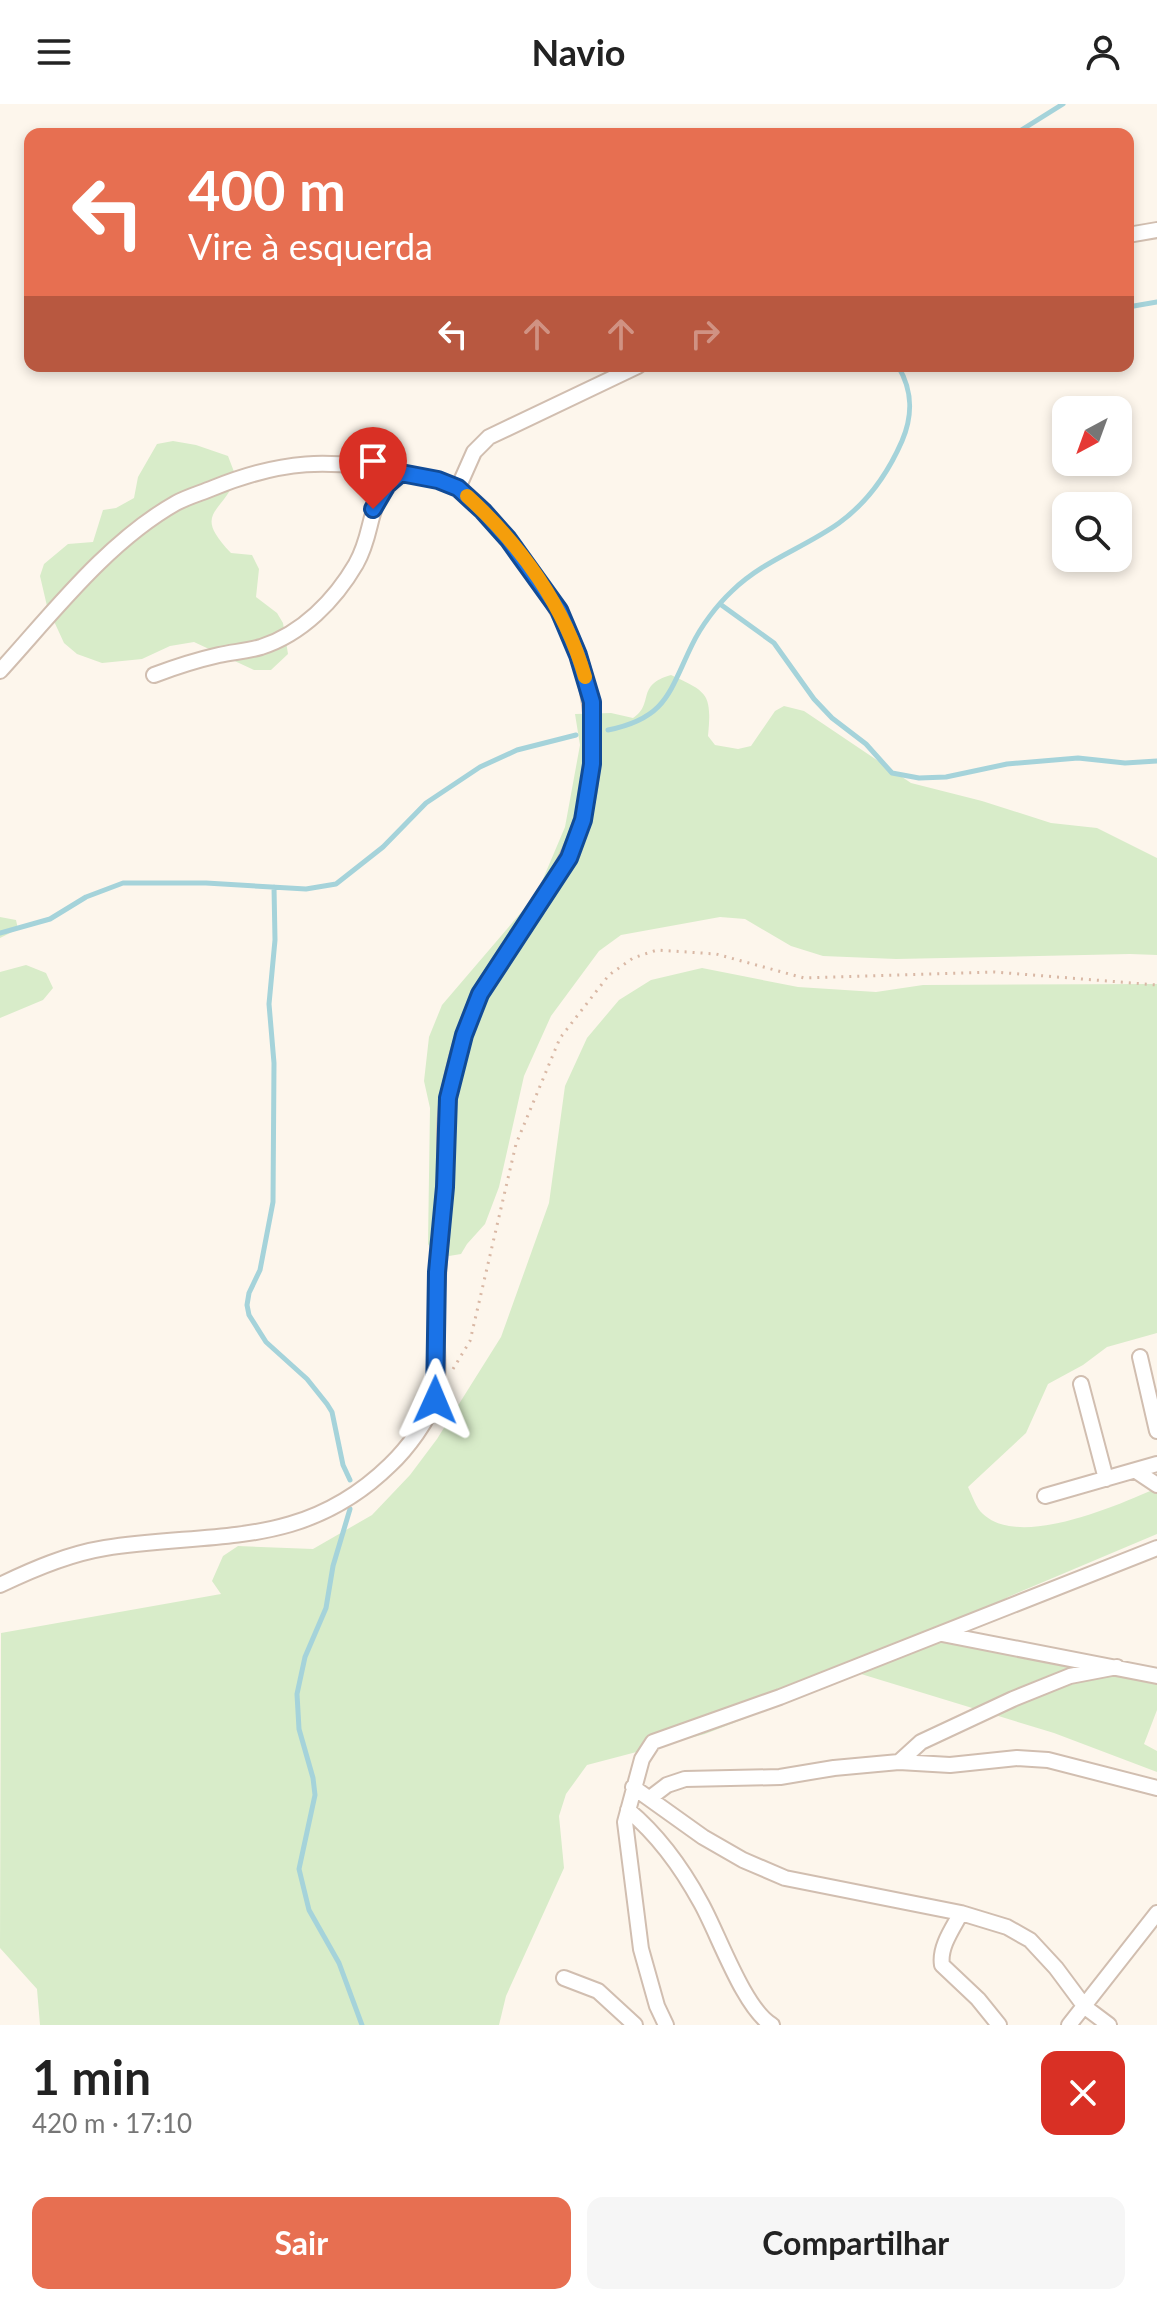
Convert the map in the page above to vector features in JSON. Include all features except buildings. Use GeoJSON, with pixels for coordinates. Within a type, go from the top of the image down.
{"type":"FeatureCollection","features":[{"type":"Feature","properties":{"kind":"street"},"geometry":{"type":"LineString","coordinates":[[1134,234],[1157,230]]}},
{"type":"Feature","properties":{"kind":"street"},"geometry":{"type":"LineString","coordinates":[[458,488],[474,452],[489,437],[625,372]]}},
{"type":"Feature","properties":{"kind":"street"},"geometry":{"type":"LineString","coordinates":[[0,671],[75,587],[131,535],[177,503],[245,475],[284,465],[328,463],[368,466],[438,480],[458,488],[508,539],[559,610],[578,655],[592,702],[592,764],[583,820],[569,858],[480,994],[464,1035],[448,1098],[445,1187],[437,1272],[435,1400],[414,1438],[392,1464],[363,1488],[332,1508],[304,1520],[273,1531],[101,1549],[57,1560],[0,1585]]}},
{"type":"Feature","properties":{"kind":"street"},"geometry":{"type":"LineString","coordinates":[[154,675],[216,656],[262,647],[299,628],[322,609],[342,586],[365,545],[379,495],[401,473]]}},
{"type":"Feature","properties":{"kind":"street"},"geometry":{"type":"LineString","coordinates":[[1140,1357],[1157,1431]]}},
{"type":"Feature","properties":{"kind":"street"},"geometry":{"type":"LineString","coordinates":[[1081,1384],[1106,1479]]}},
{"type":"Feature","properties":{"kind":"street"},"geometry":{"type":"LineString","coordinates":[[1045,1496],[1157,1464]]}},
{"type":"Feature","properties":{"kind":"street"},"geometry":{"type":"LineString","coordinates":[[1136,1471],[1157,1485]]}},
{"type":"Feature","properties":{"kind":"street"},"geometry":{"type":"LineString","coordinates":[[666,2025],[641,1949],[627,1838],[633,1787],[646,1750],[653,1742],[780,1697],[1157,1548]]}},
{"type":"Feature","properties":{"kind":"street"},"geometry":{"type":"LineString","coordinates":[[942,1634],[1157,1676]]}},
{"type":"Feature","properties":{"kind":"street"},"geometry":{"type":"LineString","coordinates":[[899,1762],[921,1742],[1013,1699],[1070,1676],[1117,1667]]}},
{"type":"Feature","properties":{"kind":"street"},"geometry":{"type":"LineString","coordinates":[[650,1798],[667,1785],[685,1779],[780,1777],[899,1762],[950,1765],[1017,1758],[1048,1760],[1157,1788]]}},
{"type":"Feature","properties":{"kind":"street"},"geometry":{"type":"LineString","coordinates":[[633,1787],[703,1837],[743,1860],[785,1878],[961,1913],[1007,1927],[1030,1940],[1085,2007],[1109,2025]]}},
{"type":"Feature","properties":{"kind":"street"},"geometry":{"type":"LineString","coordinates":[[628,1810],[648,1827],[670,1854],[700,1901],[751,2004],[764,2021],[772,2025]]}},
{"type":"Feature","properties":{"kind":"street"},"geometry":{"type":"LineString","coordinates":[[961,1913],[945,1945],[942,1965],[978,1999],[999,2025]]}},
{"type":"Feature","properties":{"kind":"street"},"geometry":{"type":"LineString","coordinates":[[1069,2025],[1157,1913]]}},
{"type":"Feature","properties":{"kind":"street"},"geometry":{"type":"LineString","coordinates":[[564,1978],[598,1991],[635,2025]]}},
{"type":"Feature","properties":{"kind":"path"},"geometry":{"type":"LineString","coordinates":[[449,1376],[470,1341],[516,1144],[560,1038],[609,975],[633,958],[657,950],[716,954],[804,978],[995,972],[1157,985]]}},
{"type":"Feature","properties":{"kind":"green space"},"geometry":{"type":"Polygon","coordinates":[[[173,441],[228,456],[236,477],[214,514],[213,529],[231,553],[252,555],[259,569],[256,597],[277,613],[283,623],[288,654],[271,670],[254,670],[194,642],[170,646],[142,659],[102,663],[77,654],[64,643],[47,606],[40,576],[44,564],[68,544],[93,542],[103,510],[116,508],[134,498],[138,477],[157,444],[173,441]]]}},
{"type":"Feature","properties":{"kind":"green space"},"geometry":{"type":"Polygon","coordinates":[[[671,675],[705,696],[709,711],[708,736],[715,745],[738,749],[751,746],[775,711],[784,706],[804,711],[911,783],[1051,823],[1097,828],[1157,858],[1157,955],[896,959],[823,956],[791,946],[745,919],[720,917],[621,935],[599,951],[551,1016],[524,1076],[499,1187],[485,1224],[461,1254],[449,1256],[432,1251],[428,1244],[430,1108],[424,1081],[429,1037],[442,1005],[540,886],[565,827],[580,745],[575,714],[611,713],[633,718],[643,707],[653,684],[671,675]]]}},
{"type":"Feature","properties":{"kind":"green space"},"geometry":{"type":"Polygon","coordinates":[[[0,917],[16,920],[18,929],[0,938],[0,917]]]}},
{"type":"Feature","properties":{"kind":"green space"},"geometry":{"type":"Polygon","coordinates":[[[26,965],[46,973],[53,988],[43,1000],[0,1018],[0,972],[26,965]]]}},
{"type":"Feature","properties":{"kind":"green space"},"geometry":{"type":"Polygon","coordinates":[[[702,968],[798,987],[876,992],[923,985],[1157,984],[1157,1333],[1107,1347],[1083,1365],[1048,1384],[1026,1433],[968,1487],[983,1514],[1000,1524],[1020,1527],[1044,1526],[1095,1513],[1157,1488],[1157,1534],[1008,1597],[934,1641],[1157,1680],[1157,1710],[1144,1744],[1157,1751],[1157,1772],[1054,1733],[861,1674],[705,1734],[587,1765],[566,1794],[559,1816],[564,1868],[506,1996],[499,2025],[40,2025],[37,1989],[0,1948],[1,1633],[221,1594],[212,1581],[223,1556],[238,1546],[313,1549],[372,1515],[410,1475],[437,1439],[501,1337],[549,1203],[565,1086],[587,1038],[619,1000],[651,980],[702,968]]]}},
{"type":"Feature","properties":{"kind":"waterway"},"geometry":{"type":"LineString","coordinates":[[1025,128],[1063,104]]}},
{"type":"Feature","properties":{"kind":"waterway"},"geometry":{"type":"LineString","coordinates":[[1134,306],[1157,302]]}},
{"type":"Feature","properties":{"kind":"waterway"},"geometry":{"type":"LineString","coordinates":[[608,730],[643,718],[664,701],[700,631],[715,609],[744,580],[839,523],[876,486],[896,453],[908,422],[909,394],[901,372]]}},
{"type":"Feature","properties":{"kind":"waterway"},"geometry":{"type":"LineString","coordinates":[[720,604],[774,643],[814,699],[832,718],[866,744],[892,773],[919,778],[946,777],[1007,764],[1078,758],[1125,763],[1157,761]]}},
{"type":"Feature","properties":{"kind":"waterway"},"geometry":{"type":"LineString","coordinates":[[0,933],[50,919],[86,897],[123,883],[206,883],[306,889],[336,884],[383,847],[426,803],[480,767],[517,750],[576,735]]}},
{"type":"Feature","properties":{"kind":"waterway"},"geometry":{"type":"LineString","coordinates":[[274,887],[275,940],[269,1004],[274,1063],[273,1202],[260,1270],[247,1305],[249,1315],[266,1342],[307,1379],[332,1412],[343,1465],[350,1480]]}},
{"type":"Feature","properties":{"kind":"waterway"},"geometry":{"type":"LineString","coordinates":[[350,1509],[333,1566],[326,1608],[305,1657],[297,1694],[299,1729],[315,1795],[299,1869],[309,1910],[339,1963],[362,2025]]}},
{"type":"Feature","properties":{"kind":"slow traffic"},"geometry":{"type":"LineString","coordinates":[[467,496],[508,539],[559,610],[585,677]]}},
{"type":"Feature","properties":{"kind":"route"},"geometry":{"type":"LineString","coordinates":[[373,509],[379,495],[401,473],[438,480],[458,488],[508,539],[559,610],[578,655],[592,702],[592,764],[583,820],[569,858],[480,994],[464,1035],[448,1098],[445,1187],[437,1272],[435,1400]]}}]}
